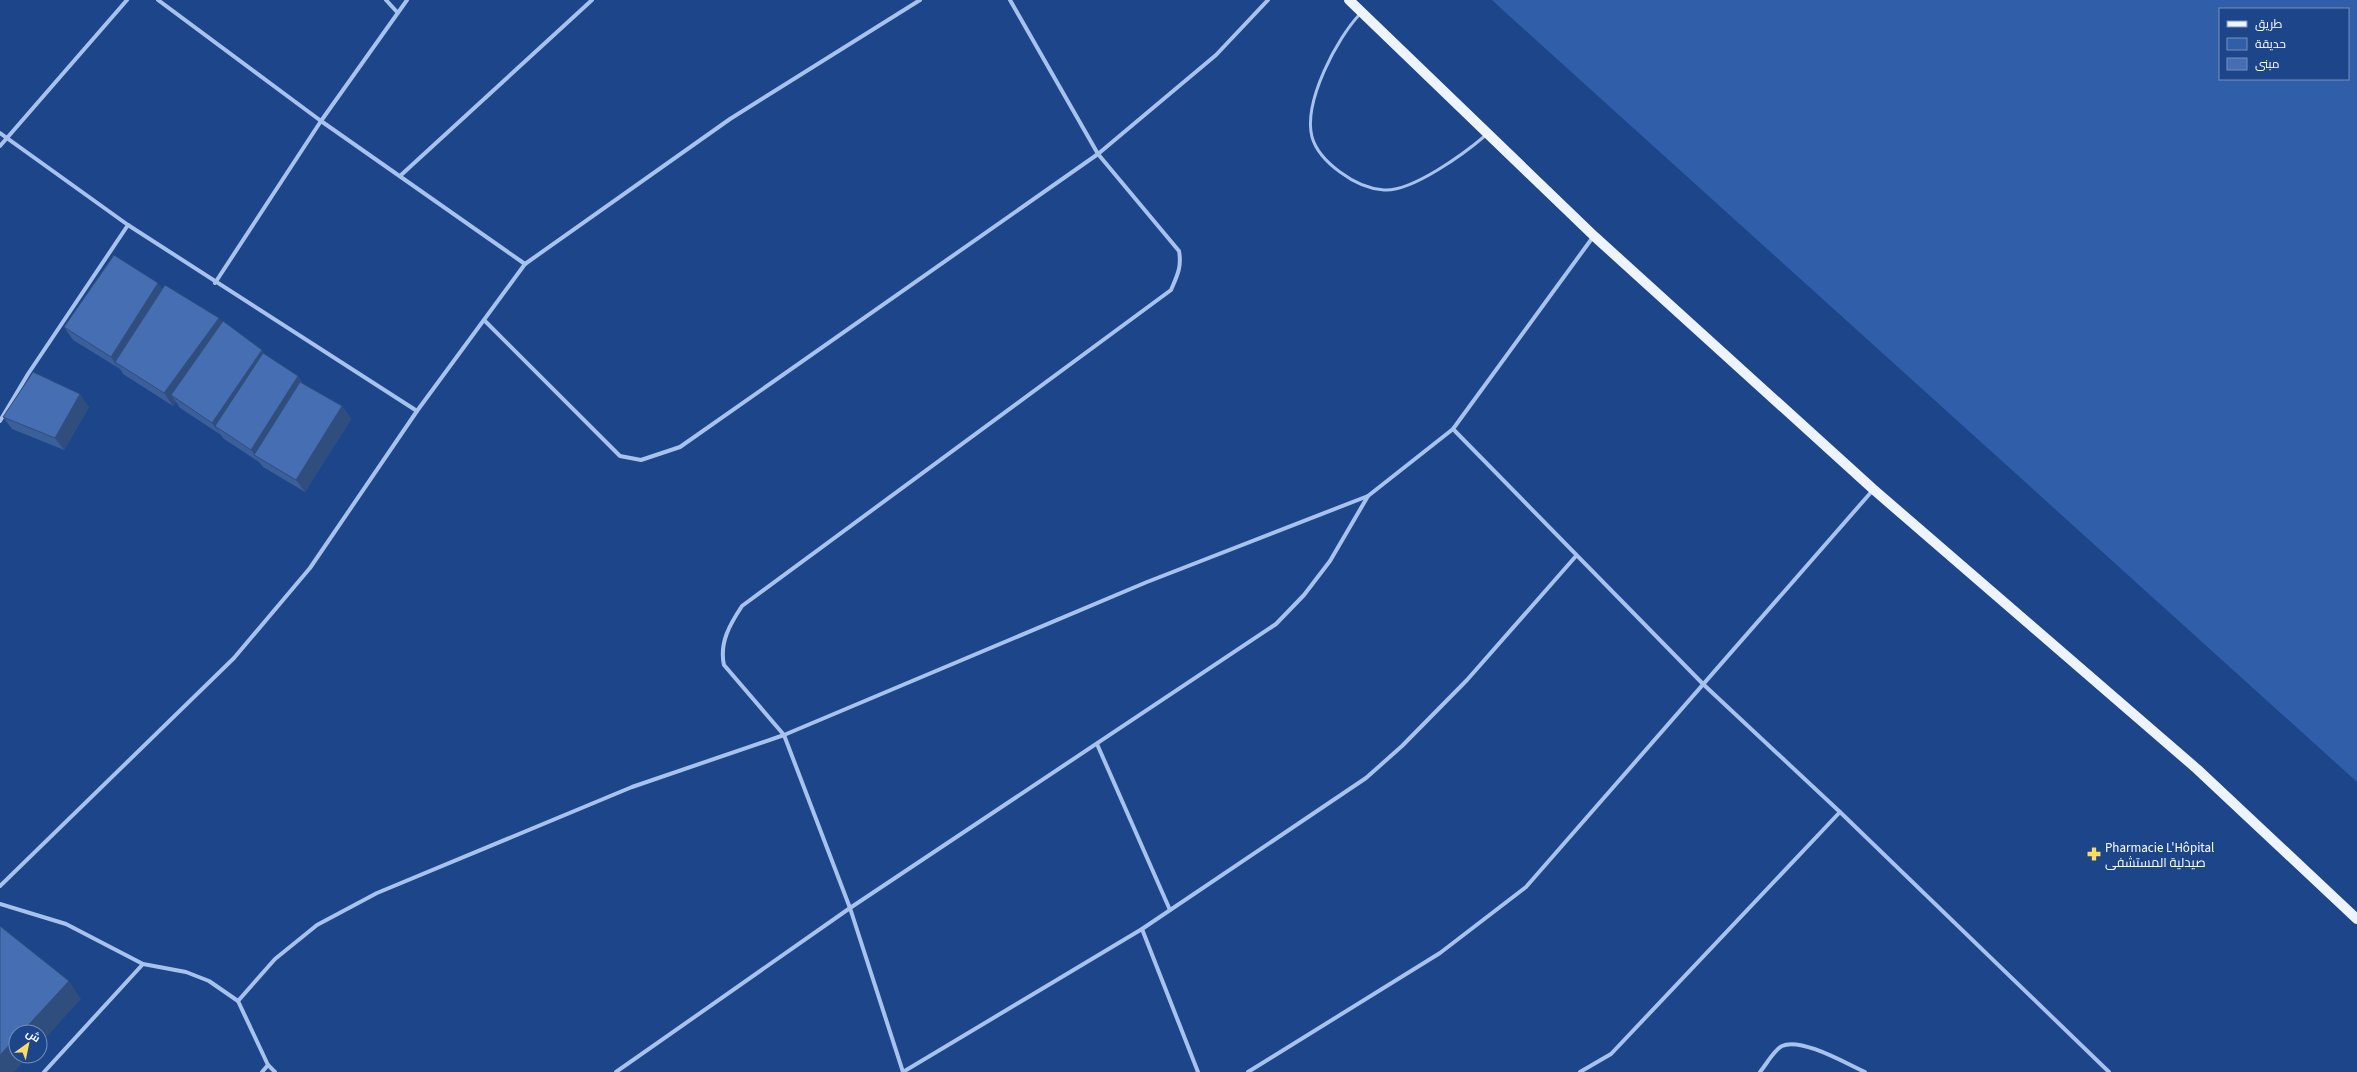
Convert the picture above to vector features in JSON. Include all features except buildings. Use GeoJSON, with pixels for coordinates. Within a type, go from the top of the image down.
{"type":"FeatureCollection","features":[{"type":"Feature","properties":{"kind":"main road"},"geometry":{"type":"LineString","coordinates":[[1349,0],[1594,236],[1873,489],[2197,769],[2357,919]]}},
{"type":"Feature","properties":{"kind":"street"},"geometry":{"type":"LineString","coordinates":[[0,146],[126,0]]}},
{"type":"Feature","properties":{"kind":"street"},"geometry":{"type":"LineString","coordinates":[[158,0],[321,121],[525,264]]}},
{"type":"Feature","properties":{"kind":"street"},"geometry":{"type":"LineString","coordinates":[[386,0],[397,12]]}},
{"type":"Feature","properties":{"kind":"street"},"geometry":{"type":"LineString","coordinates":[[215,283],[321,121],[407,0]]}},
{"type":"Feature","properties":{"kind":"street"},"geometry":{"type":"LineString","coordinates":[[400,176],[592,0]]}},
{"type":"Feature","properties":{"kind":"street"},"geometry":{"type":"LineString","coordinates":[[0,886],[234,658],[310,568],[417,411],[485,321],[525,264],[730,119],[920,0]]}},
{"type":"Feature","properties":{"kind":"street"},"geometry":{"type":"LineString","coordinates":[[1010,0],[1098,154],[1179,251],[1181,264],[1171,290],[742,606],[733,620],[721,650],[724,664],[784,734],[850,908],[903,1072],[1142,929],[1366,778],[1402,746],[1467,680],[1576,556]]}},
{"type":"Feature","properties":{"kind":"street"},"geometry":{"type":"LineString","coordinates":[[485,321],[620,456],[641,460],[680,448],[1098,154],[1216,55],[1268,0]]}},
{"type":"Feature","properties":{"kind":"street"},"geometry":{"type":"LineString","coordinates":[[0,134],[128,226],[417,411]]}},
{"type":"Feature","properties":{"kind":"street"},"geometry":{"type":"LineString","coordinates":[[0,421],[28,374],[128,226]]}},
{"type":"Feature","properties":{"kind":"street"},"geometry":{"type":"LineString","coordinates":[[238,1001],[275,959],[317,925],[377,893],[632,787],[784,734],[1148,582],[1368,496],[1453,428],[1594,236]]}},
{"type":"Feature","properties":{"kind":"street"},"geometry":{"type":"LineString","coordinates":[[1453,428],[1576,556],[1703,684],[1840,812],[2110,1072]]}},
{"type":"Feature","properties":{"kind":"street"},"geometry":{"type":"LineString","coordinates":[[1248,1072],[1440,953],[1526,887],[1873,489]]}},
{"type":"Feature","properties":{"kind":"street"},"geometry":{"type":"LineString","coordinates":[[616,1072],[850,908],[1276,624],[1304,595],[1330,561],[1368,496]]}},
{"type":"Feature","properties":{"kind":"street"},"geometry":{"type":"LineString","coordinates":[[1097,744],[1170,910]]}},
{"type":"Feature","properties":{"kind":"street"},"geometry":{"type":"LineString","coordinates":[[1580,1072],[1611,1054],[1840,812]]}},
{"type":"Feature","properties":{"kind":"street"},"geometry":{"type":"LineString","coordinates":[[0,904],[66,924],[143,964],[186,972],[209,981],[238,1001],[268,1065],[275,1072]]}},
{"type":"Feature","properties":{"kind":"street"},"geometry":{"type":"LineString","coordinates":[[1142,929],[1198,1072]]}},
{"type":"Feature","properties":{"kind":"street"},"geometry":{"type":"LineString","coordinates":[[44,1072],[143,964]]}},
{"type":"Feature","properties":{"kind":"street"},"geometry":{"type":"LineString","coordinates":[[1760,1072],[1781,1046],[1792,1044],[1809,1047],[1865,1072]]}},
{"type":"Feature","properties":{"kind":"street"},"geometry":{"type":"LineString","coordinates":[[262,1072],[268,1065]]}},
{"type":"Feature","properties":{"kind":"lane"},"geometry":{"type":"LineString","coordinates":[[1362,12],[1336,45],[1318,85],[1312,111],[1312,137],[1328,163],[1354,182],[1384,190],[1411,184],[1466,152],[1487,133]]}},
{"type":"Feature","properties":{"kind":"green space"},"geometry":{"type":"Polygon","coordinates":[[[1492,0],[2357,0],[2357,782],[1492,0]]]}},
{"type":"Feature","properties":{"kind":"place","name":"Pharmacie L'Hôpital صيدلية المستشفى"},"geometry":{"type":"Point","coordinates":[2094,854]}}]}
